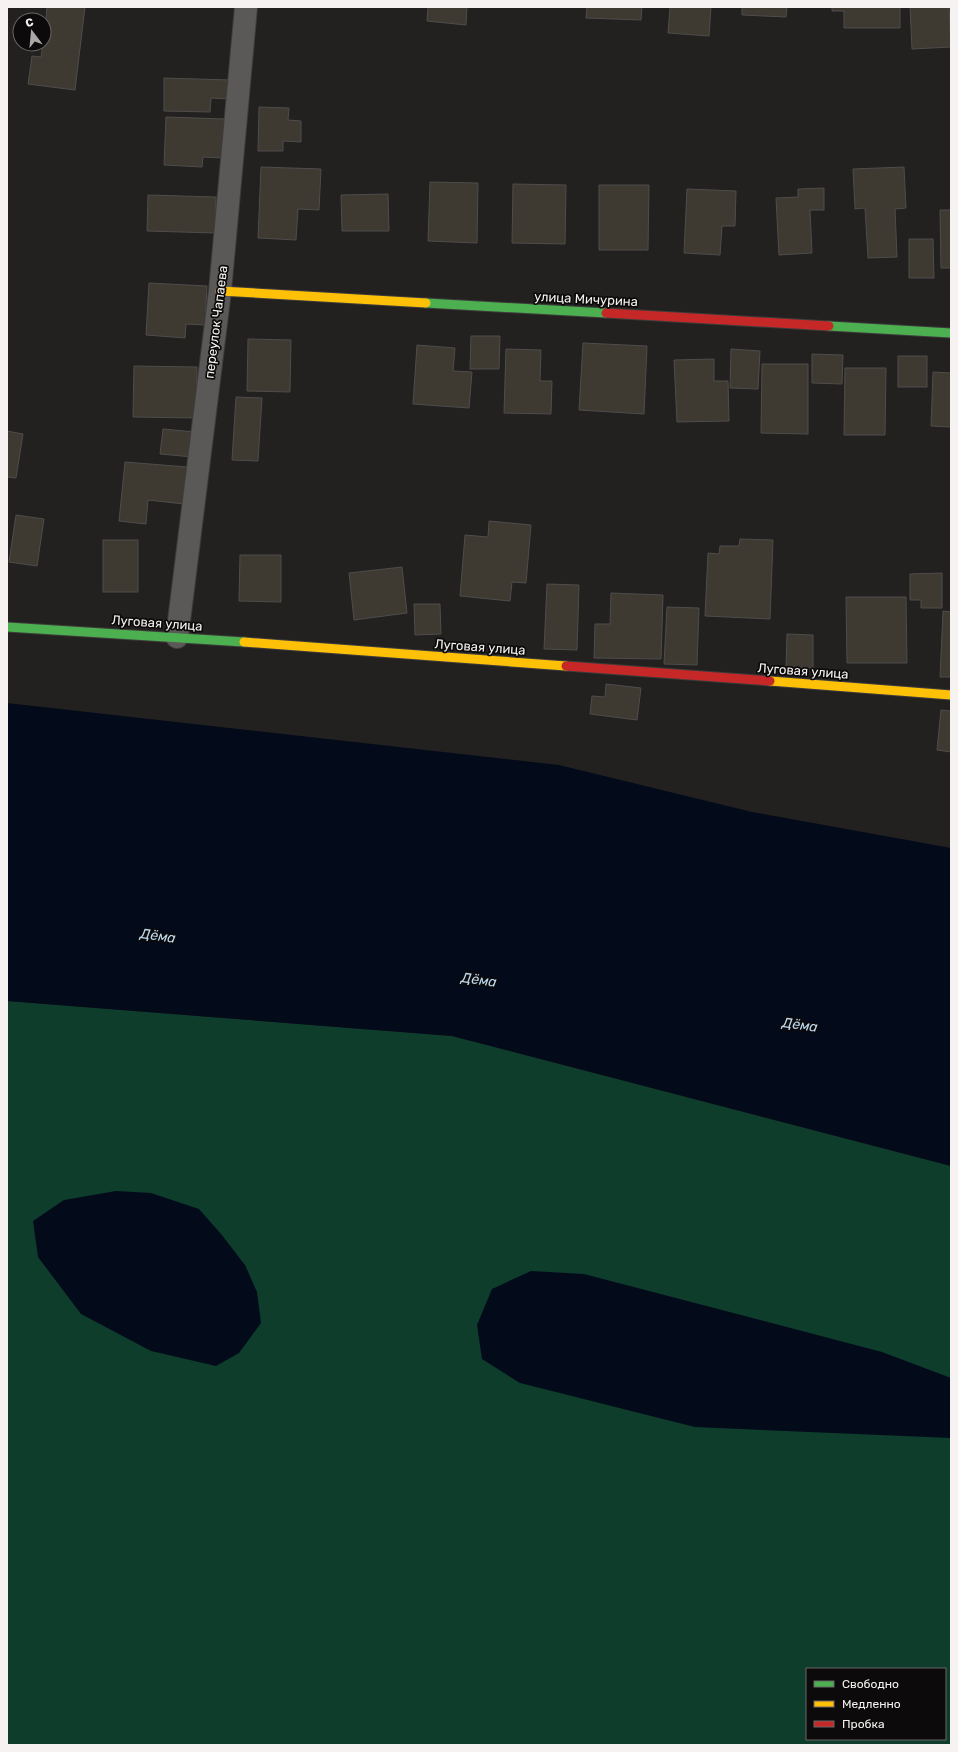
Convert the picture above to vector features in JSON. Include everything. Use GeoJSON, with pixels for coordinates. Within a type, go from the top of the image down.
{"type":"FeatureCollection","features":[{"type":"Feature","properties":{"kind":"street","name":"переулок Чапаева"},"geometry":{"type":"LineString","coordinates":[[178,637],[220,290],[246,7]]}},
{"type":"Feature","properties":{"kind":"street","name":"улица Мичурина"},"geometry":{"type":"LineString","coordinates":[[220,290],[951,334]]}},
{"type":"Feature","properties":{"kind":"street","name":"Луговая улица"},"geometry":{"type":"LineString","coordinates":[[7,627],[178,637],[951,695]]}},
{"type":"Feature","properties":{"kind":"green space"},"geometry":{"type":"Polygon","coordinates":[[[7,1001],[452,1036],[951,1166],[951,1745],[7,1745],[7,1001]]]}},
{"type":"Feature","properties":{"kind":"water","name":"Дёма"},"geometry":{"type":"Polygon","coordinates":[[[7,703],[559,765],[752,812],[951,848],[951,1166],[452,1036],[7,1001],[7,703]]]}},
{"type":"Feature","properties":{"kind":"water"},"geometry":{"type":"Polygon","coordinates":[[[116,1191],[151,1193],[199,1209],[245,1265],[257,1292],[261,1323],[239,1353],[216,1366],[151,1351],[81,1314],[38,1257],[33,1221],[64,1200],[116,1191]]]}},
{"type":"Feature","properties":{"kind":"water"},"geometry":{"type":"Polygon","coordinates":[[[531,1271],[584,1274],[882,1352],[951,1378],[951,1438],[695,1427],[520,1383],[482,1359],[477,1325],[492,1289],[531,1271]]]}},
{"type":"Feature","properties":{"kind":"building"},"geometry":{"type":"Polygon","coordinates":[[[47,7],[85,7],[75,90],[28,84],[32,56],[41,57],[42,52],[52,52],[52,12],[47,12],[47,7]]]}},
{"type":"Feature","properties":{"kind":"building"},"geometry":{"type":"Polygon","coordinates":[[[428,7],[467,7],[466,25],[427,21],[428,7]]]}},
{"type":"Feature","properties":{"kind":"building"},"geometry":{"type":"Polygon","coordinates":[[[587,7],[642,7],[641,20],[586,18],[587,7]]]}},
{"type":"Feature","properties":{"kind":"building"},"geometry":{"type":"Polygon","coordinates":[[[670,7],[711,7],[709,36],[668,33],[670,7]]]}},
{"type":"Feature","properties":{"kind":"building"},"geometry":{"type":"Polygon","coordinates":[[[742,7],[787,7],[786,17],[742,15],[742,7]]]}},
{"type":"Feature","properties":{"kind":"building"},"geometry":{"type":"Polygon","coordinates":[[[832,7],[900,7],[900,28],[844,28],[844,11],[832,11],[832,7]]]}},
{"type":"Feature","properties":{"kind":"building"},"geometry":{"type":"Polygon","coordinates":[[[910,7],[949,7],[951,47],[912,49],[910,7]]]}},
{"type":"Feature","properties":{"kind":"building"},"geometry":{"type":"Polygon","coordinates":[[[164,78],[230,80],[229,99],[211,98],[210,112],[164,111],[164,78]]]}},
{"type":"Feature","properties":{"kind":"building"},"geometry":{"type":"Polygon","coordinates":[[[259,107],[289,108],[288,120],[301,121],[301,142],[283,141],[283,151],[258,151],[259,107]]]}},
{"type":"Feature","properties":{"kind":"building"},"geometry":{"type":"Polygon","coordinates":[[[166,117],[225,119],[223,158],[203,157],[202,167],[164,165],[166,117]]]}},
{"type":"Feature","properties":{"kind":"building"},"geometry":{"type":"Polygon","coordinates":[[[261,167],[321,169],[319,210],[298,209],[296,240],[258,238],[261,167]]]}},
{"type":"Feature","properties":{"kind":"building"},"geometry":{"type":"Polygon","coordinates":[[[904,167],[906,208],[895,209],[897,257],[868,258],[865,208],[855,209],[853,169],[904,167]]]}},
{"type":"Feature","properties":{"kind":"building"},"geometry":{"type":"Polygon","coordinates":[[[430,182],[478,183],[477,243],[428,241],[430,182]]]}},
{"type":"Feature","properties":{"kind":"building"},"geometry":{"type":"Polygon","coordinates":[[[513,184],[566,185],[565,244],[512,243],[513,184]]]}},
{"type":"Feature","properties":{"kind":"building"},"geometry":{"type":"Polygon","coordinates":[[[599,185],[649,185],[648,250],[599,250],[599,185]]]}},
{"type":"Feature","properties":{"kind":"building"},"geometry":{"type":"Polygon","coordinates":[[[824,188],[824,210],[810,210],[812,253],[779,255],[776,198],[798,197],[798,189],[824,188]]]}},
{"type":"Feature","properties":{"kind":"building"},"geometry":{"type":"Polygon","coordinates":[[[687,189],[736,191],[735,226],[722,226],[720,255],[684,253],[687,189]]]}},
{"type":"Feature","properties":{"kind":"building"},"geometry":{"type":"Polygon","coordinates":[[[388,194],[389,231],[342,231],[341,195],[388,194]]]}},
{"type":"Feature","properties":{"kind":"building"},"geometry":{"type":"Polygon","coordinates":[[[148,195],[216,197],[215,233],[147,231],[148,195]]]}},
{"type":"Feature","properties":{"kind":"building"},"geometry":{"type":"Polygon","coordinates":[[[940,210],[951,210],[951,268],[941,268],[940,210]]]}},
{"type":"Feature","properties":{"kind":"building"},"geometry":{"type":"Polygon","coordinates":[[[909,239],[933,239],[934,278],[909,278],[909,239]]]}},
{"type":"Feature","properties":{"kind":"building"},"geometry":{"type":"Polygon","coordinates":[[[149,283],[207,286],[205,325],[186,324],[185,338],[146,335],[149,283]]]}},
{"type":"Feature","properties":{"kind":"building"},"geometry":{"type":"Polygon","coordinates":[[[471,336],[500,336],[499,369],[470,369],[471,336]]]}},
{"type":"Feature","properties":{"kind":"building"},"geometry":{"type":"Polygon","coordinates":[[[248,339],[291,340],[290,392],[247,391],[248,339]]]}},
{"type":"Feature","properties":{"kind":"building"},"geometry":{"type":"Polygon","coordinates":[[[583,343],[647,346],[644,414],[579,410],[583,343]]]}},
{"type":"Feature","properties":{"kind":"building"},"geometry":{"type":"Polygon","coordinates":[[[417,345],[455,348],[453,371],[472,372],[469,408],[413,404],[417,345]]]}},
{"type":"Feature","properties":{"kind":"building"},"geometry":{"type":"Polygon","coordinates":[[[506,349],[541,350],[540,381],[552,381],[551,414],[504,413],[506,349]]]}},
{"type":"Feature","properties":{"kind":"building"},"geometry":{"type":"Polygon","coordinates":[[[731,349],[760,351],[758,389],[730,388],[731,349]]]}},
{"type":"Feature","properties":{"kind":"building"},"geometry":{"type":"Polygon","coordinates":[[[812,354],[843,355],[842,384],[812,383],[812,354]]]}},
{"type":"Feature","properties":{"kind":"building"},"geometry":{"type":"Polygon","coordinates":[[[898,356],[927,356],[927,387],[898,387],[898,356]]]}},
{"type":"Feature","properties":{"kind":"building"},"geometry":{"type":"Polygon","coordinates":[[[714,359],[714,381],[728,381],[729,421],[677,422],[674,360],[714,359]]]}},
{"type":"Feature","properties":{"kind":"building"},"geometry":{"type":"Polygon","coordinates":[[[762,364],[808,364],[808,434],[761,433],[762,364]]]}},
{"type":"Feature","properties":{"kind":"building"},"geometry":{"type":"Polygon","coordinates":[[[134,366],[197,367],[196,418],[133,417],[134,366]]]}},
{"type":"Feature","properties":{"kind":"building"},"geometry":{"type":"Polygon","coordinates":[[[845,368],[886,368],[885,435],[844,435],[845,368]]]}},
{"type":"Feature","properties":{"kind":"building"},"geometry":{"type":"Polygon","coordinates":[[[933,372],[951,373],[951,427],[931,426],[933,372]]]}},
{"type":"Feature","properties":{"kind":"building"},"geometry":{"type":"Polygon","coordinates":[[[236,397],[262,398],[258,461],[232,460],[236,397]]]}},
{"type":"Feature","properties":{"kind":"building"},"geometry":{"type":"Polygon","coordinates":[[[163,429],[195,432],[193,457],[160,454],[163,429]]]}},
{"type":"Feature","properties":{"kind":"building"},"geometry":{"type":"Polygon","coordinates":[[[7,431],[23,434],[16,478],[7,477],[7,431]]]}},
{"type":"Feature","properties":{"kind":"building"},"geometry":{"type":"Polygon","coordinates":[[[125,462],[187,467],[184,504],[148,500],[146,524],[119,521],[125,462]]]}},
{"type":"Feature","properties":{"kind":"building"},"geometry":{"type":"Polygon","coordinates":[[[16,515],[44,519],[37,566],[9,562],[16,515]]]}},
{"type":"Feature","properties":{"kind":"building"},"geometry":{"type":"Polygon","coordinates":[[[489,521],[531,525],[526,583],[512,582],[510,601],[460,596],[465,535],[488,537],[489,521]]]}},
{"type":"Feature","properties":{"kind":"building"},"geometry":{"type":"Polygon","coordinates":[[[740,539],[773,540],[770,619],[705,616],[708,553],[719,554],[720,546],[739,546],[740,539]]]}},
{"type":"Feature","properties":{"kind":"building"},"geometry":{"type":"Polygon","coordinates":[[[103,540],[138,540],[138,592],[103,592],[103,540]]]}},
{"type":"Feature","properties":{"kind":"building"},"geometry":{"type":"Polygon","coordinates":[[[240,555],[281,555],[281,602],[239,601],[240,555]]]}},
{"type":"Feature","properties":{"kind":"building"},"geometry":{"type":"Polygon","coordinates":[[[402,567],[407,613],[354,620],[349,573],[402,567]]]}},
{"type":"Feature","properties":{"kind":"building"},"geometry":{"type":"Polygon","coordinates":[[[942,573],[942,608],[921,608],[921,600],[910,600],[910,574],[942,573]]]}},
{"type":"Feature","properties":{"kind":"building"},"geometry":{"type":"Polygon","coordinates":[[[547,584],[579,585],[577,650],[544,649],[547,584]]]}},
{"type":"Feature","properties":{"kind":"building"},"geometry":{"type":"Polygon","coordinates":[[[611,593],[663,595],[661,659],[594,658],[595,624],[610,624],[611,593]]]}},
{"type":"Feature","properties":{"kind":"building"},"geometry":{"type":"Polygon","coordinates":[[[846,597],[906,597],[907,663],[847,663],[846,597]]]}},
{"type":"Feature","properties":{"kind":"building"},"geometry":{"type":"Polygon","coordinates":[[[414,604],[440,604],[441,634],[415,635],[414,604]]]}},
{"type":"Feature","properties":{"kind":"building"},"geometry":{"type":"Polygon","coordinates":[[[667,607],[699,608],[697,665],[664,664],[667,607]]]}},
{"type":"Feature","properties":{"kind":"building"},"geometry":{"type":"Polygon","coordinates":[[[943,611],[951,612],[951,677],[940,677],[943,611]]]}},
{"type":"Feature","properties":{"kind":"building"},"geometry":{"type":"Polygon","coordinates":[[[787,634],[813,635],[813,668],[786,667],[787,634]]]}},
{"type":"Feature","properties":{"kind":"building"},"geometry":{"type":"Polygon","coordinates":[[[606,684],[641,688],[637,720],[590,714],[592,696],[605,697],[606,684]]]}},
{"type":"Feature","properties":{"kind":"building"},"geometry":{"type":"Polygon","coordinates":[[[941,710],[951,711],[951,752],[937,750],[941,710]]]}},
{"type":"Feature","properties":{"kind":"traffic: fast"},"geometry":{"type":"LineString","coordinates":[[426,303],[606,313]]}},
{"type":"Feature","properties":{"kind":"traffic: fast"},"geometry":{"type":"LineString","coordinates":[[829,326],[951,333]]}},
{"type":"Feature","properties":{"kind":"traffic: fast"},"geometry":{"type":"LineString","coordinates":[[7,627],[244,642]]}},
{"type":"Feature","properties":{"kind":"traffic: slow"},"geometry":{"type":"LineString","coordinates":[[220,291],[426,303]]}},
{"type":"Feature","properties":{"kind":"traffic: slow"},"geometry":{"type":"LineString","coordinates":[[244,642],[566,666]]}},
{"type":"Feature","properties":{"kind":"traffic: slow"},"geometry":{"type":"LineString","coordinates":[[770,681],[951,695]]}},
{"type":"Feature","properties":{"kind":"traffic: jam"},"geometry":{"type":"LineString","coordinates":[[606,313],[829,326]]}},
{"type":"Feature","properties":{"kind":"traffic: jam"},"geometry":{"type":"LineString","coordinates":[[566,666],[770,681]]}}]}
